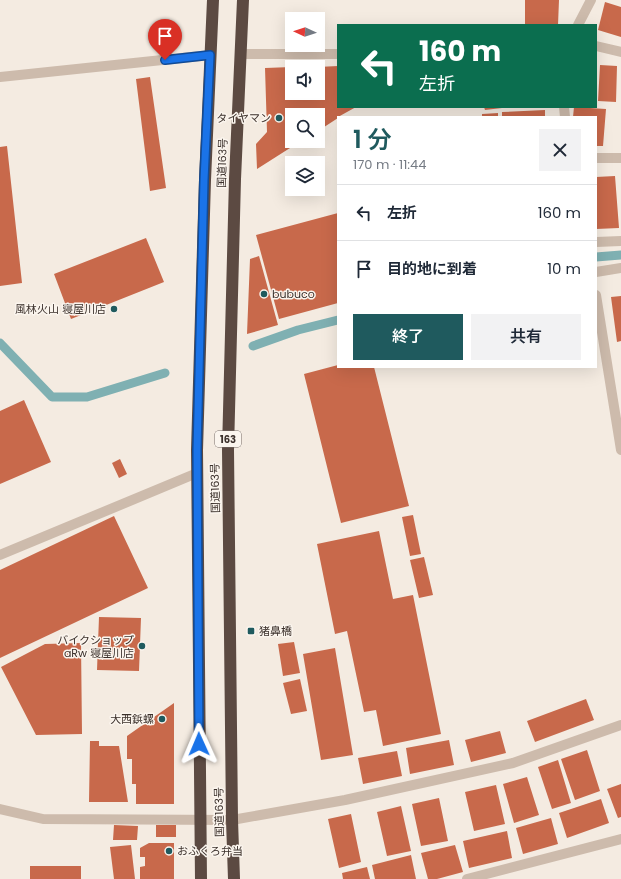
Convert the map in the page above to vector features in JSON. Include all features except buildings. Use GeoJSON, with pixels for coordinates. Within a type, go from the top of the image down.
{"type":"FeatureCollection","features":[{"type":"Feature","properties":{"kind":"highway","name":"国道163号"},"geometry":{"type":"LineString","coordinates":[[201,879],[197,473],[204,180],[213,0]]}},
{"type":"Feature","properties":{"kind":"highway","name":"国道163号"},"geometry":{"type":"LineString","coordinates":[[234,879],[228,450],[235,179],[243,0]]}},
{"type":"Feature","properties":{"kind":"street"},"geometry":{"type":"LineString","coordinates":[[579,24],[591,0]]}},
{"type":"Feature","properties":{"kind":"street"},"geometry":{"type":"LineString","coordinates":[[597,46],[621,52]]}},
{"type":"Feature","properties":{"kind":"street"},"geometry":{"type":"LineString","coordinates":[[241,54],[337,54]]}},
{"type":"Feature","properties":{"kind":"street"},"geometry":{"type":"LineString","coordinates":[[0,77],[210,55]]}},
{"type":"Feature","properties":{"kind":"street"},"geometry":{"type":"LineString","coordinates":[[597,158],[620,158]]}},
{"type":"Feature","properties":{"kind":"street"},"geometry":{"type":"LineString","coordinates":[[597,242],[621,240]]}},
{"type":"Feature","properties":{"kind":"street"},"geometry":{"type":"LineString","coordinates":[[597,272],[621,268]]}},
{"type":"Feature","properties":{"kind":"street"},"geometry":{"type":"LineString","coordinates":[[597,301],[621,450]]}},
{"type":"Feature","properties":{"kind":"street"},"geometry":{"type":"LineString","coordinates":[[0,555],[197,473]]}},
{"type":"Feature","properties":{"kind":"street"},"geometry":{"type":"LineString","coordinates":[[0,809],[43,819],[232,820],[345,800],[513,763],[621,725]]}},
{"type":"Feature","properties":{"kind":"street"},"geometry":{"type":"LineString","coordinates":[[467,879],[621,838]]}},
{"type":"Feature","properties":{"kind":"waterway"},"geometry":{"type":"LineString","coordinates":[[597,257],[621,255]]}},
{"type":"Feature","properties":{"kind":"waterway"},"geometry":{"type":"LineString","coordinates":[[253,346],[298,330],[337,320]]}},
{"type":"Feature","properties":{"kind":"waterway"},"geometry":{"type":"LineString","coordinates":[[0,343],[52,397],[87,397],[165,373]]}},
{"type":"Feature","properties":{"kind":"place","name":"タイヤマン"},"geometry":{"type":"Point","coordinates":[279,118]}},
{"type":"Feature","properties":{"kind":"place","name":"bubuco"},"geometry":{"type":"Point","coordinates":[264,294]}},
{"type":"Feature","properties":{"kind":"place","name":"風林火山 寝屋川店"},"geometry":{"type":"Point","coordinates":[114,309]}},
{"type":"Feature","properties":{"kind":"place","name":"猪鼻橋"},"geometry":{"type":"Point","coordinates":[251,631]}},
{"type":"Feature","properties":{"kind":"place","name":"バイクショップ aRw 寝屋川店"},"geometry":{"type":"Point","coordinates":[142,646]}},
{"type":"Feature","properties":{"kind":"place","name":"大西鋲螺"},"geometry":{"type":"Point","coordinates":[162,719]}},
{"type":"Feature","properties":{"kind":"place","name":"おふくろ弁当"},"geometry":{"type":"Point","coordinates":[169,851]}},
{"type":"Feature","properties":{"kind":"route"},"geometry":{"type":"LineString","coordinates":[[165,60],[210,55],[204,180],[197,450],[199,744]]}}]}
